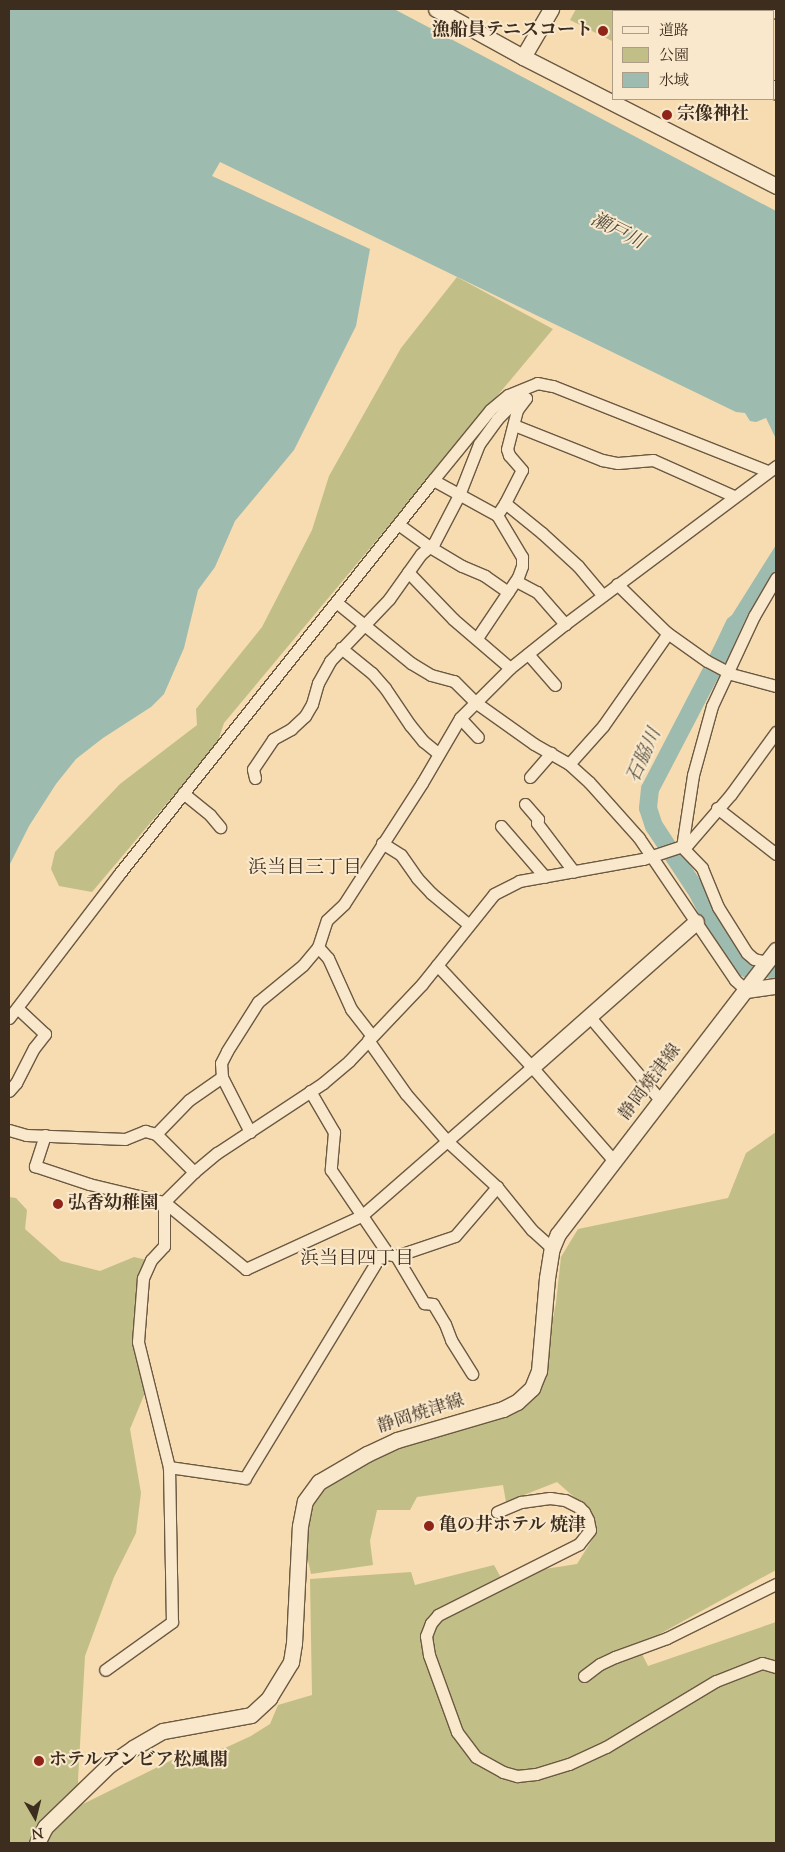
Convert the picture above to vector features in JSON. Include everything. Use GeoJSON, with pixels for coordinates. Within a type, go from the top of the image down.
{"type":"FeatureCollection","features":[{"type":"Feature","properties":{"kind":"main road"},"geometry":{"type":"LineString","coordinates":[[436,9],[523,57],[612,98]]}},
{"type":"Feature","properties":{"kind":"main road"},"geometry":{"type":"LineString","coordinates":[[523,57],[551,9]]}},
{"type":"Feature","properties":{"kind":"main road"},"geometry":{"type":"LineString","coordinates":[[623,103],[776,186]]}},
{"type":"Feature","properties":{"kind":"main road"},"geometry":{"type":"LineString","coordinates":[[532,1067],[696,922]]}},
{"type":"Feature","properties":{"kind":"main road","name":"静岡焼津線"},"geometry":{"type":"LineString","coordinates":[[37,1843],[45,1827],[109,1765],[133,1748],[163,1731],[234,1720],[251,1715],[269,1698],[290,1662],[294,1643],[300,1526],[305,1502],[319,1482],[367,1454],[397,1440],[503,1410],[517,1402],[532,1388],[539,1371],[552,1248],[558,1234],[770,959]]}},
{"type":"Feature","properties":{"kind":"main road"},"geometry":{"type":"LineString","coordinates":[[749,985],[776,986]]}},
{"type":"Feature","properties":{"kind":"street"},"geometry":{"type":"LineString","coordinates":[[497,515],[522,470],[509,455],[507,449],[517,410],[537,383]]}},
{"type":"Feature","properties":{"kind":"street"},"geometry":{"type":"LineString","coordinates":[[9,1018],[433,480],[490,410],[508,395],[537,383],[576,393],[772,468]]}},
{"type":"Feature","properties":{"kind":"street"},"geometry":{"type":"LineString","coordinates":[[255,778],[253,769],[273,739],[291,729],[305,716],[312,704],[318,683],[330,661],[340,648],[389,599],[421,554],[434,543],[460,492],[479,444],[497,419],[512,404],[526,398]]}},
{"type":"Feature","properties":{"kind":"street"},"geometry":{"type":"LineString","coordinates":[[514,425],[602,460],[618,463],[653,460],[734,496]]}},
{"type":"Feature","properties":{"kind":"street"},"geometry":{"type":"LineString","coordinates":[[250,1132],[222,1077],[222,1063],[227,1050],[258,1002],[303,965],[318,947],[327,920],[344,904],[422,783],[460,718],[510,668],[602,595],[772,468]]}},
{"type":"Feature","properties":{"kind":"street"},"geometry":{"type":"LineString","coordinates":[[433,480],[460,492],[497,515],[522,558],[522,566],[516,581],[477,638]]}},
{"type":"Feature","properties":{"kind":"street"},"geometry":{"type":"LineString","coordinates":[[505,503],[542,532],[578,566],[602,595]]}},
{"type":"Feature","properties":{"kind":"street"},"geometry":{"type":"LineString","coordinates":[[398,524],[430,547],[462,566],[485,576],[508,592]]}},
{"type":"Feature","properties":{"kind":"street"},"geometry":{"type":"LineString","coordinates":[[408,572],[442,608],[510,668]]}},
{"type":"Feature","properties":{"kind":"street"},"geometry":{"type":"LineString","coordinates":[[682,847],[693,775],[712,706],[726,672],[754,616],[776,578]]}},
{"type":"Feature","properties":{"kind":"street"},"geometry":{"type":"LineString","coordinates":[[516,581],[537,592],[565,624]]}},
{"type":"Feature","properties":{"kind":"street"},"geometry":{"type":"LineString","coordinates":[[617,584],[668,633],[707,661],[726,672],[776,686]]}},
{"type":"Feature","properties":{"kind":"street"},"geometry":{"type":"LineString","coordinates":[[336,602],[411,663],[431,675],[454,681],[475,702],[534,744],[569,764],[624,819],[735,980],[749,985]]}},
{"type":"Feature","properties":{"kind":"street"},"geometry":{"type":"LineString","coordinates":[[569,764],[603,726],[668,633]]}},
{"type":"Feature","properties":{"kind":"street"},"geometry":{"type":"LineString","coordinates":[[340,648],[372,673],[419,736],[438,753]]}},
{"type":"Feature","properties":{"kind":"street"},"geometry":{"type":"LineString","coordinates":[[528,654],[555,685]]}},
{"type":"Feature","properties":{"kind":"street"},"geometry":{"type":"LineString","coordinates":[[460,718],[478,737]]}},
{"type":"Feature","properties":{"kind":"street"},"geometry":{"type":"LineString","coordinates":[[105,1670],[172,1622],[169,1467],[138,1342],[143,1278],[151,1260],[164,1246],[164,1202],[194,1172],[310,1091],[349,1061],[422,984],[485,902],[508,885],[650,857],[688,844],[731,794],[776,732]]}},
{"type":"Feature","properties":{"kind":"street"},"geometry":{"type":"LineString","coordinates":[[530,777],[551,753]]}},
{"type":"Feature","properties":{"kind":"street"},"geometry":{"type":"LineString","coordinates":[[184,794],[210,815],[220,827]]}},
{"type":"Feature","properties":{"kind":"street"},"geometry":{"type":"LineString","coordinates":[[526,804],[538,819],[537,823],[574,872]]}},
{"type":"Feature","properties":{"kind":"street"},"geometry":{"type":"LineString","coordinates":[[717,808],[776,854]]}},
{"type":"Feature","properties":{"kind":"street"},"geometry":{"type":"LineString","coordinates":[[501,826],[545,877]]}},
{"type":"Feature","properties":{"kind":"street"},"geometry":{"type":"LineString","coordinates":[[382,843],[401,856],[431,893],[468,924]]}},
{"type":"Feature","properties":{"kind":"street"},"geometry":{"type":"LineString","coordinates":[[682,847],[702,868],[718,907],[746,953],[754,959],[770,959]]}},
{"type":"Feature","properties":{"kind":"street"},"geometry":{"type":"LineString","coordinates":[[318,947],[328,958],[351,1009],[406,1094],[447,1141],[497,1187],[532,1230],[552,1248]]}},
{"type":"Feature","properties":{"kind":"street"},"geometry":{"type":"LineString","coordinates":[[437,965],[532,1067],[615,1162]]}},
{"type":"Feature","properties":{"kind":"street"},"geometry":{"type":"LineString","coordinates":[[9,1091],[16,1083],[34,1048],[44,1034],[17,1008]]}},
{"type":"Feature","properties":{"kind":"street"},"geometry":{"type":"LineString","coordinates":[[589,1016],[661,1101]]}},
{"type":"Feature","properties":{"kind":"street"},"geometry":{"type":"LineString","coordinates":[[45,1135],[35,1166],[89,1184],[164,1202],[246,1269],[361,1216],[532,1067]]}},
{"type":"Feature","properties":{"kind":"street"},"geometry":{"type":"LineString","coordinates":[[156,1134],[189,1100],[222,1077]]}},
{"type":"Feature","properties":{"kind":"street"},"geometry":{"type":"LineString","coordinates":[[310,1091],[334,1132],[331,1170],[388,1254],[396,1256],[455,1236],[497,1187]]}},
{"type":"Feature","properties":{"kind":"street"},"geometry":{"type":"LineString","coordinates":[[9,1130],[26,1135],[125,1139],[145,1131],[156,1134],[194,1172]]}},
{"type":"Feature","properties":{"kind":"street"},"geometry":{"type":"LineString","coordinates":[[169,1467],[245,1478],[384,1249]]}},
{"type":"Feature","properties":{"kind":"street"},"geometry":{"type":"LineString","coordinates":[[396,1256],[424,1303],[433,1304],[445,1324],[450,1340],[472,1374]]}},
{"type":"Feature","properties":{"kind":"street"},"geometry":{"type":"LineString","coordinates":[[497,1512],[521,1502],[550,1498],[565,1500],[578,1506],[584,1512],[590,1530],[579,1544],[438,1616],[431,1623],[426,1636],[430,1655],[457,1732],[476,1757],[503,1772],[517,1776],[536,1774],[568,1764],[606,1747],[716,1681],[762,1663],[776,1667]]}},
{"type":"Feature","properties":{"kind":"street"},"geometry":{"type":"LineString","coordinates":[[584,1676],[615,1656],[667,1638],[776,1584]]}},
{"type":"Feature","properties":{"kind":"green space","name":"漁船員テニスコート"},"geometry":{"type":"Polygon","coordinates":[[[576,9],[664,9],[612,10],[612,41],[570,20],[576,9]]]}},
{"type":"Feature","properties":{"kind":"green space"},"geometry":{"type":"Polygon","coordinates":[[[457,277],[553,329],[224,723],[217,744],[92,892],[59,886],[51,869],[55,852],[120,784],[197,725],[196,709],[262,627],[312,530],[329,476],[401,348],[457,277]]]}},
{"type":"Feature","properties":{"kind":"green space"},"geometry":{"type":"Polygon","coordinates":[[[776,1132],[776,1570],[638,1646],[648,1666],[776,1622],[776,1843],[9,1843],[9,1197],[16,1198],[27,1210],[25,1229],[61,1261],[100,1271],[134,1257],[147,1260],[137,1300],[147,1388],[130,1429],[141,1493],[136,1533],[114,1577],[85,1656],[78,1780],[79,1806],[176,1758],[225,1748],[251,1736],[270,1724],[278,1705],[312,1695],[310,1579],[411,1572],[415,1585],[494,1565],[500,1576],[577,1564],[597,1532],[583,1505],[557,1482],[506,1502],[503,1485],[417,1497],[410,1510],[377,1510],[370,1541],[373,1565],[311,1574],[302,1533],[311,1499],[374,1455],[431,1435],[540,1384],[556,1303],[561,1257],[578,1229],[728,1198],[746,1153],[776,1132]]]}},
{"type":"Feature","properties":{"kind":"water","name":"瀬戸川"},"geometry":{"type":"Polygon","coordinates":[[[9,9],[394,9],[776,211],[776,439],[766,418],[756,422],[750,421],[745,413],[736,412],[220,162],[212,176],[370,249],[356,326],[294,450],[235,521],[215,567],[198,590],[184,648],[164,694],[151,707],[103,738],[76,759],[56,784],[29,826],[9,866],[9,9]]]}},
{"type":"Feature","properties":{"kind":"water"},"geometry":{"type":"Polygon","coordinates":[[[776,545],[776,571],[752,613],[749,612],[724,666],[709,657],[727,619],[732,615],[776,545]]]}},
{"type":"Feature","properties":{"kind":"waterway","name":"石脇川"},"geometry":{"type":"LineString","coordinates":[[723,649],[650,789],[648,808],[654,826],[698,893],[730,955],[746,968],[776,969]]}},
{"type":"Feature","properties":{"kind":"place","name":"漁船員テニスコート"},"geometry":{"type":"Point","coordinates":[603,31]}},
{"type":"Feature","properties":{"kind":"place","name":"宗像神社"},"geometry":{"type":"Point","coordinates":[667,115]}},
{"type":"Feature","properties":{"kind":"place","name":"弘香幼稚園"},"geometry":{"type":"Point","coordinates":[58,1204]}},
{"type":"Feature","properties":{"kind":"place","name":"亀の井ホテル 焼津"},"geometry":{"type":"Point","coordinates":[429,1526]}},
{"type":"Feature","properties":{"kind":"place","name":"ホテルアンビア松風閣"},"geometry":{"type":"Point","coordinates":[39,1761]}},
{"type":"Feature","properties":{"kind":"district","name":"浜当目三丁目"},"geometry":{"type":"Point","coordinates":[305,869]}},
{"type":"Feature","properties":{"kind":"district","name":"浜当目四丁目"},"geometry":{"type":"Point","coordinates":[357,1260]}}]}
